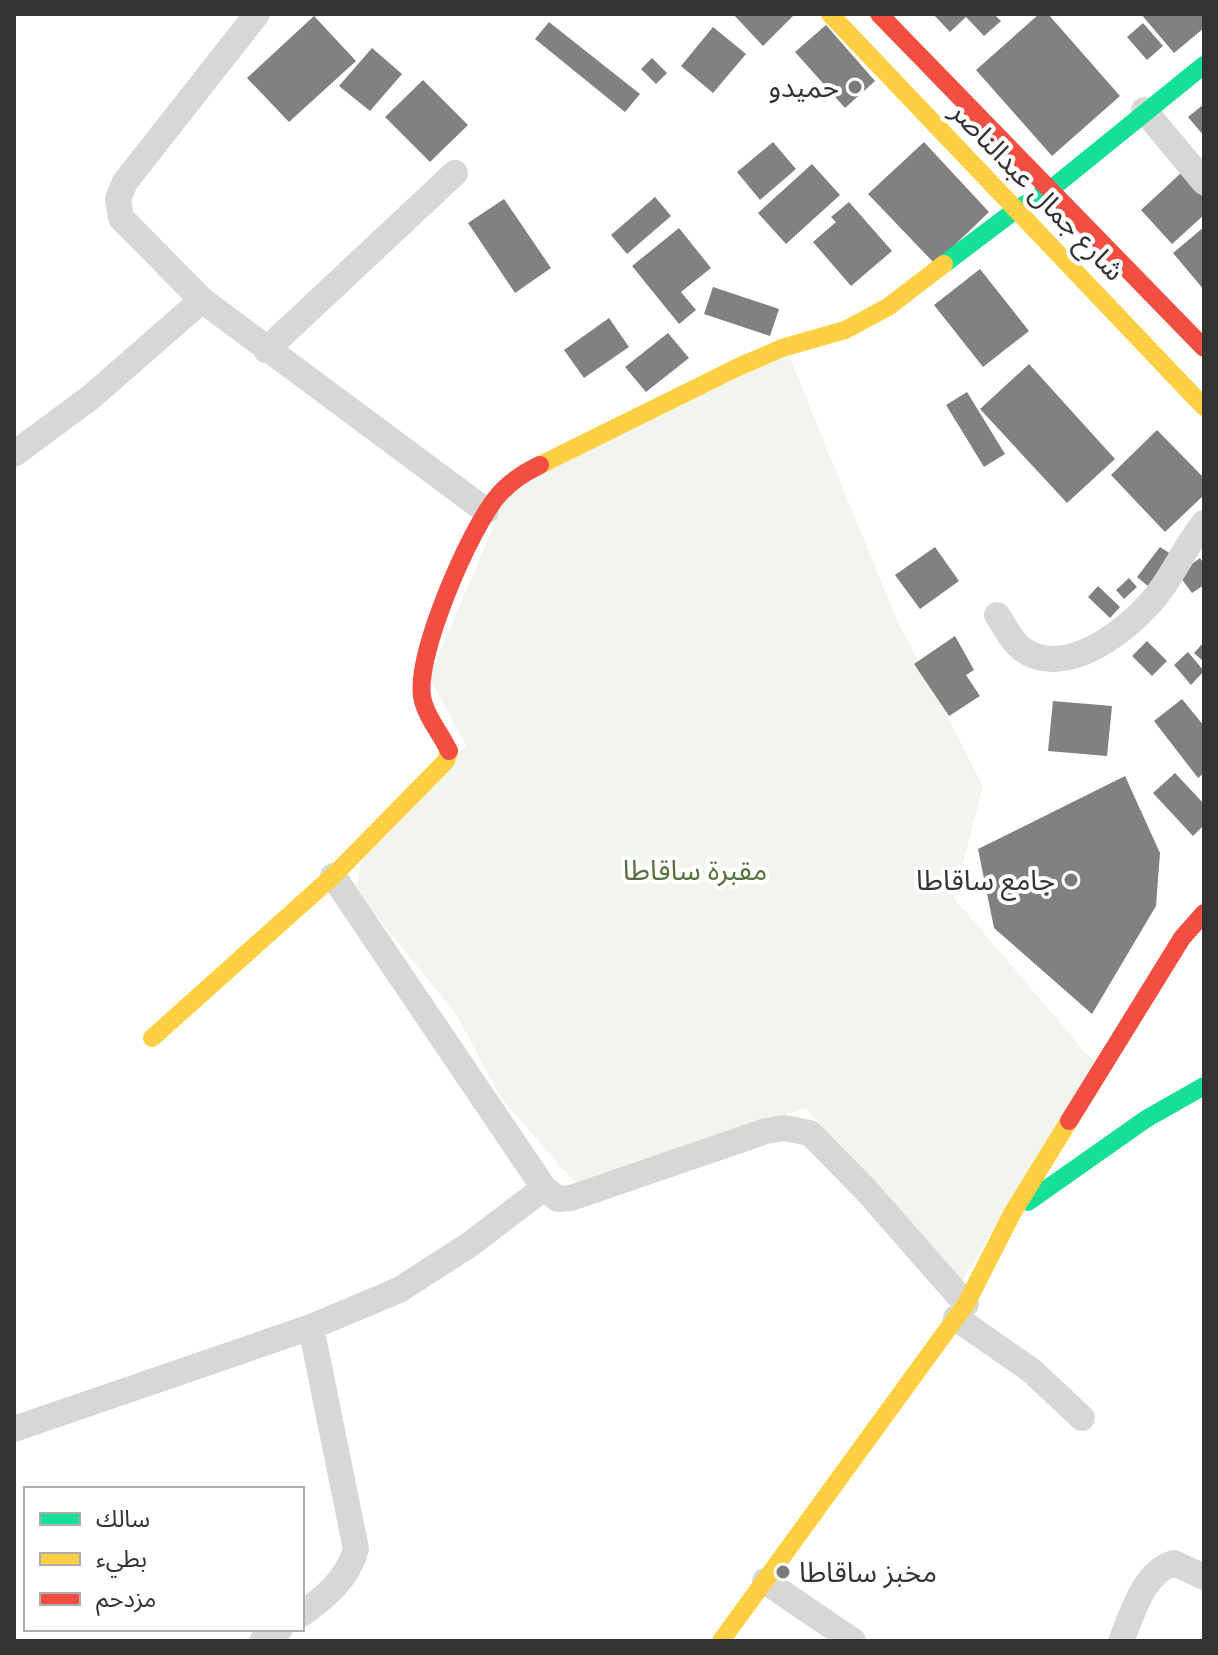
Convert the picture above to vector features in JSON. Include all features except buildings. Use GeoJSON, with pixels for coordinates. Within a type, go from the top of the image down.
{"type":"FeatureCollection","features":[{"type":"Feature","properties":{"kind":"street"},"geometry":{"type":"LineString","coordinates":[[257,14],[125,182],[118,199],[121,218],[202,300],[486,511]]}},
{"type":"Feature","properties":{"kind":"street","name":"شارع جمال عبدالناصر"},"geometry":{"type":"LineString","coordinates":[[830,14],[1204,407]]}},
{"type":"Feature","properties":{"kind":"street","name":"شارع جمال عبدالناصر"},"geometry":{"type":"LineString","coordinates":[[879,14],[1204,348]]}},
{"type":"Feature","properties":{"kind":"street"},"geometry":{"type":"LineString","coordinates":[[152,1038],[333,876],[434,775],[450,753],[421,697],[422,679],[450,586],[486,511],[504,488],[529,470],[736,368],[782,348],[845,330],[888,307],[1017,209],[1051,189],[1144,110],[1204,65]]}},
{"type":"Feature","properties":{"kind":"street"},"geometry":{"type":"LineString","coordinates":[[1144,110],[1204,182]]}},
{"type":"Feature","properties":{"kind":"street"},"geometry":{"type":"LineString","coordinates":[[266,350],[455,173]]}},
{"type":"Feature","properties":{"kind":"street"},"geometry":{"type":"LineString","coordinates":[[14,454],[101,388],[202,300]]}},
{"type":"Feature","properties":{"kind":"street"},"geometry":{"type":"LineString","coordinates":[[997,615],[1021,648],[1044,660],[1066,661],[1098,645],[1157,594],[1204,523]]}},
{"type":"Feature","properties":{"kind":"street"},"geometry":{"type":"LineString","coordinates":[[333,876],[544,1188],[558,1199],[571,1198],[766,1131],[799,1129],[810,1133],[866,1190],[961,1311],[1082,1418]]}},
{"type":"Feature","properties":{"kind":"street"},"geometry":{"type":"LineString","coordinates":[[721,1641],[961,1311],[1013,1212],[1182,938],[1204,913]]}},
{"type":"Feature","properties":{"kind":"street"},"geometry":{"type":"LineString","coordinates":[[1013,1212],[1146,1119],[1204,1086]]}},
{"type":"Feature","properties":{"kind":"street"},"geometry":{"type":"LineString","coordinates":[[14,1429],[311,1327],[399,1290],[469,1245],[544,1188]]}},
{"type":"Feature","properties":{"kind":"street"},"geometry":{"type":"LineString","coordinates":[[304,1612],[339,1583],[351,1566],[356,1549],[311,1327]]}},
{"type":"Feature","properties":{"kind":"street"},"geometry":{"type":"LineString","coordinates":[[1121,1641],[1149,1579],[1160,1567],[1174,1563],[1204,1577]]}},
{"type":"Feature","properties":{"kind":"street"},"geometry":{"type":"LineString","coordinates":[[765,1581],[853,1641]]}},
{"type":"Feature","properties":{"kind":"green space","name":"مقبرة ساقاطا"},"geometry":{"type":"Polygon","coordinates":[[[787,350],[895,616],[983,786],[954,898],[1095,1064],[957,1289],[806,1108],[575,1183],[501,1098],[455,1013],[356,891],[363,852],[466,746],[429,677],[509,490],[787,350]]]}},
{"type":"Feature","properties":{"kind":"traffic: fast"},"geometry":{"type":"LineString","coordinates":[[944,264],[1017,209],[1051,189],[1204,65]]}},
{"type":"Feature","properties":{"kind":"traffic: fast"},"geometry":{"type":"LineString","coordinates":[[1028,1202],[1146,1119],[1204,1086]]}},
{"type":"Feature","properties":{"kind":"traffic: slow"},"geometry":{"type":"LineString","coordinates":[[830,14],[1204,407]]}},
{"type":"Feature","properties":{"kind":"traffic: slow"},"geometry":{"type":"LineString","coordinates":[[540,465],[736,368],[782,348],[845,330],[888,307],[944,264]]}},
{"type":"Feature","properties":{"kind":"traffic: slow"},"geometry":{"type":"LineString","coordinates":[[152,1038],[333,876],[446,761],[449,751]]}},
{"type":"Feature","properties":{"kind":"traffic: slow"},"geometry":{"type":"LineString","coordinates":[[721,1641],[966,1304],[1013,1212],[1069,1121]]}},
{"type":"Feature","properties":{"kind":"traffic: jam"},"geometry":{"type":"LineString","coordinates":[[879,14],[1204,348]]}},
{"type":"Feature","properties":{"kind":"traffic: jam"},"geometry":{"type":"LineString","coordinates":[[449,751],[422,696],[422,677],[436,623],[459,564],[496,498],[522,475],[540,465]]}},
{"type":"Feature","properties":{"kind":"traffic: jam"},"geometry":{"type":"LineString","coordinates":[[1069,1121],[1182,938],[1204,913]]}},
{"type":"Feature","properties":{"kind":"place","name":"حميدو"},"geometry":{"type":"Point","coordinates":[855,87]}},
{"type":"Feature","properties":{"kind":"place","name":"جامع ساقاطا"},"geometry":{"type":"Point","coordinates":[1071,880]}},
{"type":"Feature","properties":{"kind":"place","name":"مخبز ساقاطا"},"geometry":{"type":"Point","coordinates":[783,1572]}}]}
